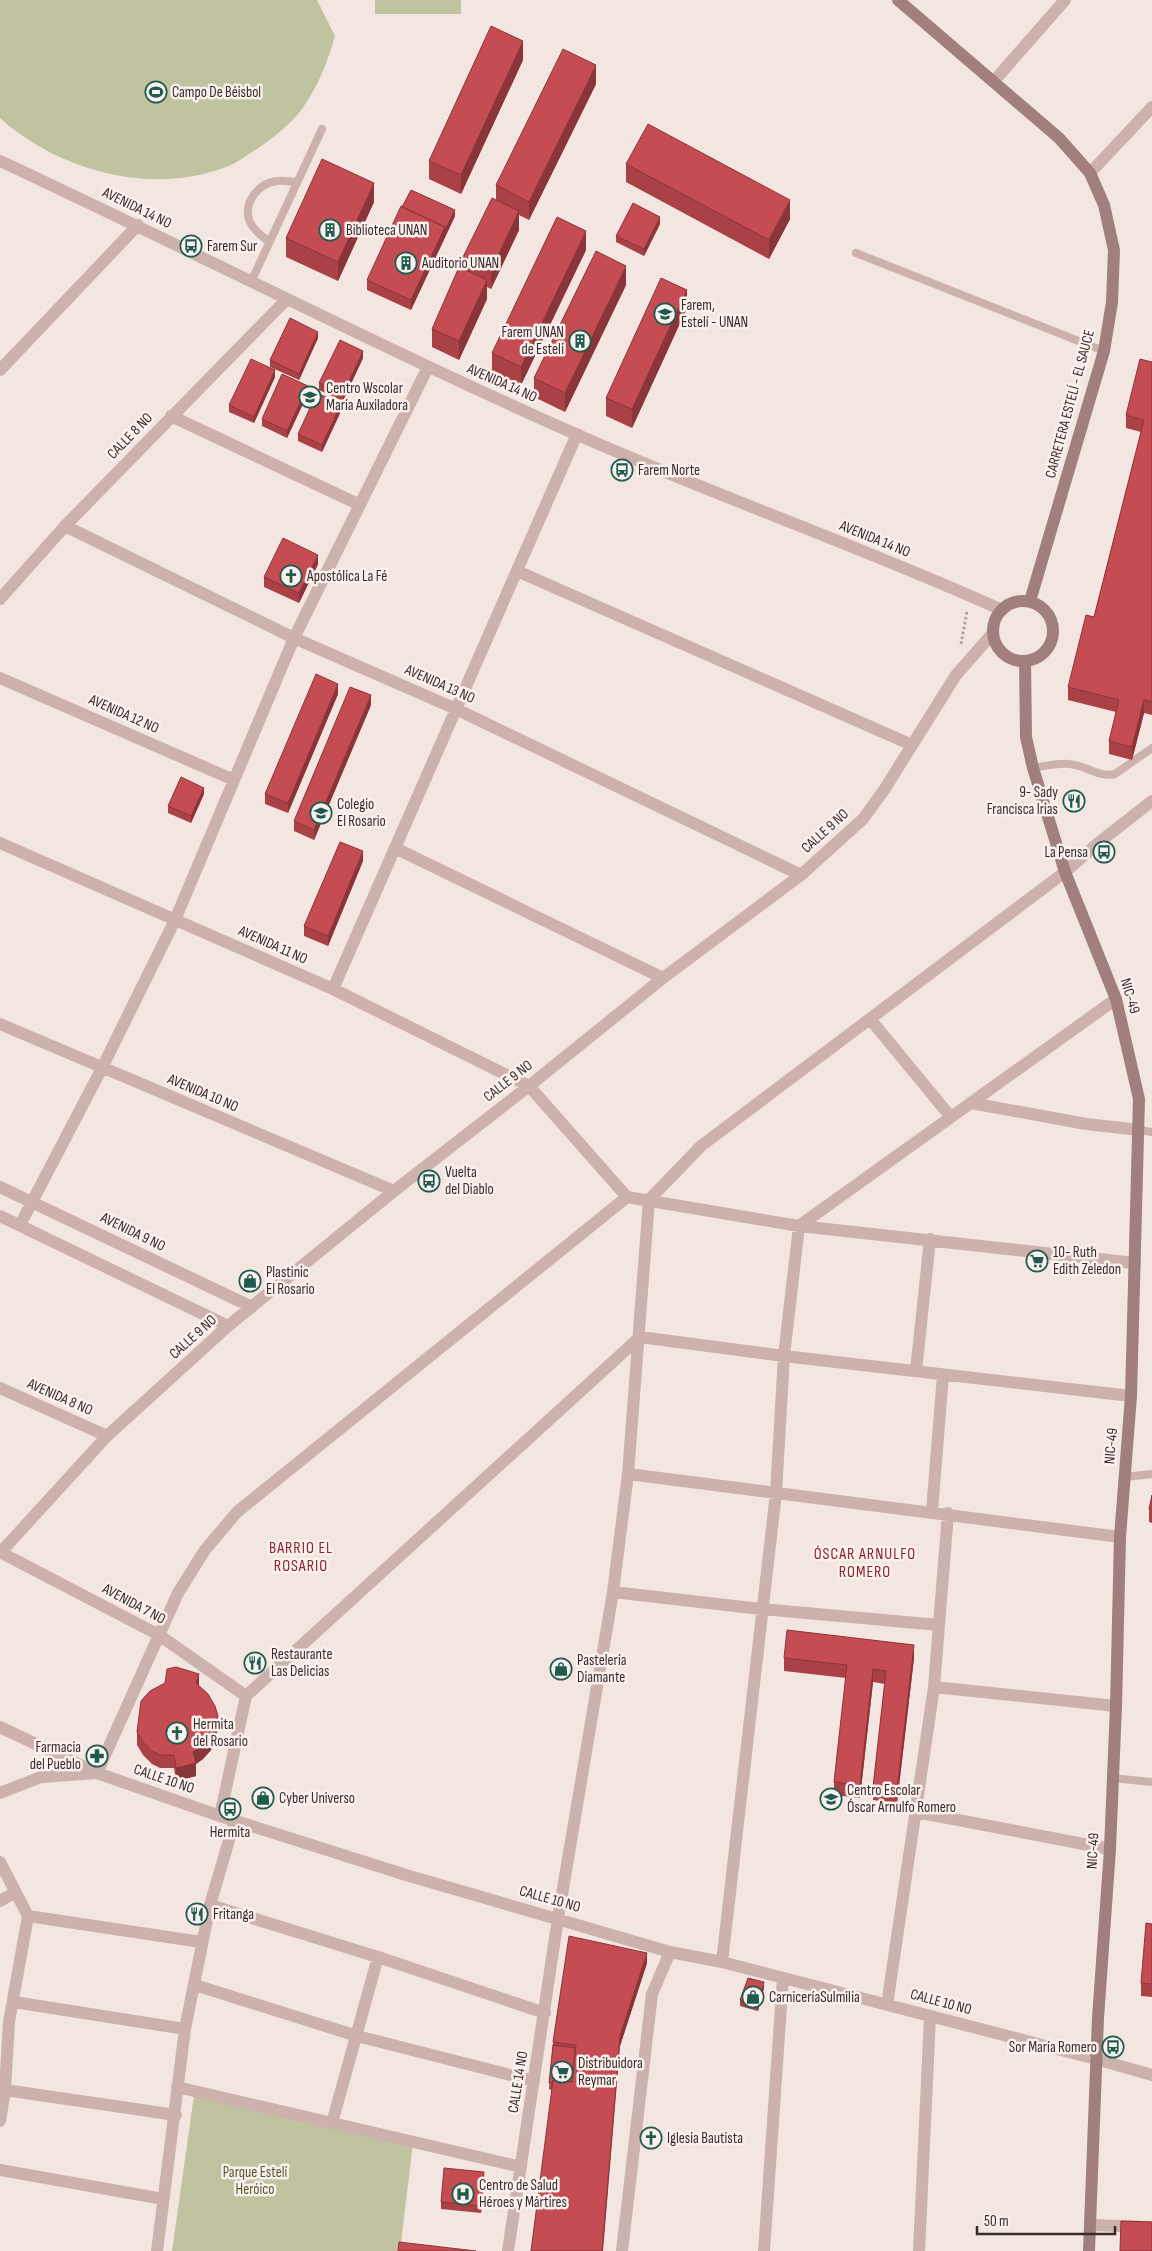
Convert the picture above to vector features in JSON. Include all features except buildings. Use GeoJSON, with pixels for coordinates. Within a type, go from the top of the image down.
{"type":"FeatureCollection","features":[{"type":"Feature","properties":{"kind":"street","name":"CARRETERA ESTELÍ - EL SAUCE"},"geometry":{"type":"LineString","coordinates":[[898,0],[1059,138],[1090,173],[1104,205],[1114,250],[1112,302],[1104,352],[1030,601]]}},
{"type":"Feature","properties":{"kind":"street"},"geometry":{"type":"LineString","coordinates":[[994,81],[1065,0]]}},
{"type":"Feature","properties":{"kind":"street"},"geometry":{"type":"LineString","coordinates":[[1090,173],[1152,107]]}},
{"type":"Feature","properties":{"kind":"street","name":"AVENIDA 14 NO"},"geometry":{"type":"LineString","coordinates":[[0,161],[138,225],[428,367],[577,434],[1002,610]]}},
{"type":"Feature","properties":{"kind":"street"},"geometry":{"type":"LineString","coordinates":[[0,370],[138,225]]}},
{"type":"Feature","properties":{"kind":"street","name":"CALLE 8 NO"},"geometry":{"type":"LineString","coordinates":[[0,599],[65,526],[287,299]]}},
{"type":"Feature","properties":{"kind":"street"},"geometry":{"type":"LineString","coordinates":[[20,1225],[102,1068],[175,920],[294,638],[358,504],[428,367]]}},
{"type":"Feature","properties":{"kind":"street"},"geometry":{"type":"LineString","coordinates":[[172,416],[358,504]]}},
{"type":"Feature","properties":{"kind":"street"},"geometry":{"type":"LineString","coordinates":[[333,989],[577,434]]}},
{"type":"Feature","properties":{"kind":"street","name":"AVENIDA 13 NO"},"geometry":{"type":"LineString","coordinates":[[65,526],[294,638],[456,709],[801,875]]}},
{"type":"Feature","properties":{"kind":"street"},"geometry":{"type":"LineString","coordinates":[[517,571],[912,744]]}},
{"type":"Feature","properties":{"kind":"street"},"geometry":{"type":"LineString","coordinates":[[1030,601],[1046,611],[1051,619],[1053,628],[1048,647],[1034,658],[1025,661],[1017,660],[1003,654],[995,640],[993,633],[995,621],[1002,610],[1015,602],[1030,601]]}},
{"type":"Feature","properties":{"kind":"street","name":"CALLE 9 NO"},"geometry":{"type":"LineString","coordinates":[[0,1552],[107,1436],[228,1326],[394,1191],[530,1086],[663,978],[801,875],[863,819],[884,790],[956,675],[993,633]]}},
{"type":"Feature","properties":{"kind":"street","name":"NIC-49"},"geometry":{"type":"LineString","coordinates":[[1025,661],[1026,737],[1033,768],[1065,872],[1116,999],[1146,1131],[1135,1263],[1131,1396],[1120,1537],[1110,1849],[1096,2059],[1089,2251]]}},
{"type":"Feature","properties":{"kind":"street","name":"AVENIDA 12 NO"},"geometry":{"type":"LineString","coordinates":[[0,678],[234,780]]}},
{"type":"Feature","properties":{"kind":"street"},"geometry":{"type":"LineString","coordinates":[[649,1200],[701,1146],[1065,872],[1152,800]]}},
{"type":"Feature","properties":{"kind":"street","name":"AVENIDA 11 NO"},"geometry":{"type":"LineString","coordinates":[[0,843],[333,989],[530,1086]]}},
{"type":"Feature","properties":{"kind":"street"},"geometry":{"type":"LineString","coordinates":[[395,848],[663,978]]}},
{"type":"Feature","properties":{"kind":"street"},"geometry":{"type":"LineString","coordinates":[[722,1962],[776,1493],[784,1356],[799,1226],[950,1116],[1116,999]]}},
{"type":"Feature","properties":{"kind":"street"},"geometry":{"type":"LineString","coordinates":[[870,1019],[950,1116]]}},
{"type":"Feature","properties":{"kind":"street","name":"AVENIDA 10 NO"},"geometry":{"type":"LineString","coordinates":[[0,1024],[394,1191]]}},
{"type":"Feature","properties":{"kind":"street"},"geometry":{"type":"LineString","coordinates":[[530,1086],[627,1197],[799,1226],[1135,1263]]}},
{"type":"Feature","properties":{"kind":"street"},"geometry":{"type":"LineString","coordinates":[[971,1103],[1086,1124],[1146,1131]]}},
{"type":"Feature","properties":{"kind":"street","name":"AVENIDA 9 NO"},"geometry":{"type":"LineString","coordinates":[[0,1187],[252,1307]]}},
{"type":"Feature","properties":{"kind":"street"},"geometry":{"type":"LineString","coordinates":[[0,1727],[97,1773],[178,1593],[205,1550],[237,1512],[627,1197]]}},
{"type":"Feature","properties":{"kind":"street","name":"CALLE 14 NO"},"geometry":{"type":"LineString","coordinates":[[508,2251],[558,1918],[613,1592],[628,1474],[649,1200]]}},
{"type":"Feature","properties":{"kind":"street"},"geometry":{"type":"LineString","coordinates":[[0,1216],[228,1326]]}},
{"type":"Feature","properties":{"kind":"street"},"geometry":{"type":"LineString","coordinates":[[916,1372],[930,1239]]}},
{"type":"Feature","properties":{"kind":"street"},"geometry":{"type":"LineString","coordinates":[[220,1816],[246,1696],[640,1337],[916,1372],[1131,1396]]}},
{"type":"Feature","properties":{"kind":"street"},"geometry":{"type":"LineString","coordinates":[[932,1511],[944,1375]]}},
{"type":"Feature","properties":{"kind":"street","name":"AVENIDA 8 NO"},"geometry":{"type":"LineString","coordinates":[[0,1388],[107,1436]]}},
{"type":"Feature","properties":{"kind":"street"},"geometry":{"type":"LineString","coordinates":[[628,1474],[948,1513],[1120,1537]]}},
{"type":"Feature","properties":{"kind":"street"},"geometry":{"type":"LineString","coordinates":[[888,2005],[934,1687],[948,1513]]}},
{"type":"Feature","properties":{"kind":"street","name":"AVENIDA 7 NO"},"geometry":{"type":"LineString","coordinates":[[0,1552],[159,1635],[246,1696]]}},
{"type":"Feature","properties":{"kind":"street"},"geometry":{"type":"LineString","coordinates":[[613,1592],[762,1609],[939,1625]]}},
{"type":"Feature","properties":{"kind":"street"},"geometry":{"type":"LineString","coordinates":[[934,1687],[1116,1706]]}},
{"type":"Feature","properties":{"kind":"street","name":"CALLE 10 NO"},"geometry":{"type":"LineString","coordinates":[[0,1793],[41,1777],[97,1773],[220,1816],[406,1875],[670,1952],[722,1962],[1152,2075]]}},
{"type":"Feature","properties":{"kind":"street"},"geometry":{"type":"LineString","coordinates":[[916,1812],[1110,1849]]}},
{"type":"Feature","properties":{"kind":"street"},"geometry":{"type":"LineString","coordinates":[[157,2251],[176,2115],[177,2086],[185,2030],[195,1985],[201,1942],[234,1820]]}},
{"type":"Feature","properties":{"kind":"street"},"geometry":{"type":"LineString","coordinates":[[0,1862],[14,1893],[28,1916],[9,2022],[5,2090],[0,2121]]}},
{"type":"Feature","properties":{"kind":"street"},"geometry":{"type":"LineString","coordinates":[[0,1901],[14,1893]]}},
{"type":"Feature","properties":{"kind":"street"},"geometry":{"type":"LineString","coordinates":[[210,1905],[378,1957],[545,2013]]}},
{"type":"Feature","properties":{"kind":"street"},"geometry":{"type":"LineString","coordinates":[[28,1916],[201,1942]]}},
{"type":"Feature","properties":{"kind":"street"},"geometry":{"type":"LineString","coordinates":[[622,2251],[652,1994],[670,1952]]}},
{"type":"Feature","properties":{"kind":"street"},"geometry":{"type":"LineString","coordinates":[[332,2123],[378,1957]]}},
{"type":"Feature","properties":{"kind":"street"},"geometry":{"type":"LineString","coordinates":[[764,2251],[783,1978]]}},
{"type":"Feature","properties":{"kind":"street"},"geometry":{"type":"LineString","coordinates":[[195,1985],[357,2036],[534,2081]]}},
{"type":"Feature","properties":{"kind":"street"},"geometry":{"type":"LineString","coordinates":[[14,2002],[185,2030]]}},
{"type":"Feature","properties":{"kind":"street"},"geometry":{"type":"LineString","coordinates":[[919,2251],[930,2017]]}},
{"type":"Feature","properties":{"kind":"street"},"geometry":{"type":"LineString","coordinates":[[177,2086],[521,2167]]}},
{"type":"Feature","properties":{"kind":"street"},"geometry":{"type":"LineString","coordinates":[[5,2090],[176,2115]]}},
{"type":"Feature","properties":{"kind":"street"},"geometry":{"type":"LineString","coordinates":[[0,2170],[163,2199]]}},
{"type":"Feature","properties":{"kind":"street"},"geometry":{"type":"LineString","coordinates":[[1090,2225],[1152,2227]]}},
{"type":"Feature","properties":{"kind":"lane"},"geometry":{"type":"LineString","coordinates":[[251,282],[322,129]]}},
{"type":"Feature","properties":{"kind":"lane"},"geometry":{"type":"LineString","coordinates":[[269,242],[250,223],[248,213],[250,201],[258,190],[267,184],[278,181],[297,182]]}},
{"type":"Feature","properties":{"kind":"lane"},"geometry":{"type":"LineString","coordinates":[[856,253],[1104,352]]}},
{"type":"Feature","properties":{"kind":"lane"},"geometry":{"type":"LineString","coordinates":[[1033,768],[1070,764],[1101,775],[1115,774],[1152,748]]}},
{"type":"Feature","properties":{"kind":"lane"},"geometry":{"type":"LineString","coordinates":[[1125,1477],[1152,1474]]}},
{"type":"Feature","properties":{"kind":"lane"},"geometry":{"type":"LineString","coordinates":[[1112,1778],[1152,1782]]}},
{"type":"Feature","properties":{"kind":"path"},"geometry":{"type":"LineString","coordinates":[[960,648],[970,596]]}},
{"type":"Feature","properties":{"kind":"green space","name":"Campo De Béisbol"},"geometry":{"type":"Polygon","coordinates":[[[0,0],[317,0],[335,36],[322,74],[308,100],[293,120],[263,145],[231,165],[202,174],[171,179],[140,178],[110,174],[79,165],[51,153],[24,137],[0,118],[0,0]]]}},
{"type":"Feature","properties":{"kind":"green space"},"geometry":{"type":"Polygon","coordinates":[[[375,0],[461,0],[461,14],[375,14],[375,0]]]}},
{"type":"Feature","properties":{"kind":"green space","name":"Parque Estelí Heróico"},"geometry":{"type":"Polygon","coordinates":[[[194,2095],[413,2143],[400,2251],[172,2251],[194,2095]]]}},
{"type":"Feature","properties":{"kind":"place","name":"Campo De Béisbol"},"geometry":{"type":"Point","coordinates":[156,92]}},
{"type":"Feature","properties":{"kind":"place","name":"Biblioteca UNAN"},"geometry":{"type":"Point","coordinates":[330,230]}},
{"type":"Feature","properties":{"kind":"place","name":"Farem Sur"},"geometry":{"type":"Point","coordinates":[191,246]}},
{"type":"Feature","properties":{"kind":"place","name":"Auditorio UNAN"},"geometry":{"type":"Point","coordinates":[406,263]}},
{"type":"Feature","properties":{"kind":"place","name":"Farem, Estelí - UNAN"},"geometry":{"type":"Point","coordinates":[665,314]}},
{"type":"Feature","properties":{"kind":"place","name":"Farem UNAN de Esteli"},"geometry":{"type":"Point","coordinates":[580,341]}},
{"type":"Feature","properties":{"kind":"place","name":"Centro Wscolar María Auxiladora"},"geometry":{"type":"Point","coordinates":[310,397]}},
{"type":"Feature","properties":{"kind":"place","name":"Farem Norte"},"geometry":{"type":"Point","coordinates":[622,470]}},
{"type":"Feature","properties":{"kind":"place","name":"Apostólica La Fé"},"geometry":{"type":"Point","coordinates":[291,576]}},
{"type":"Feature","properties":{"kind":"place","name":"9- Sady Francisca Irias"},"geometry":{"type":"Point","coordinates":[1074,801]}},
{"type":"Feature","properties":{"kind":"place","name":"Colegio El Rosario"},"geometry":{"type":"Point","coordinates":[321,813]}},
{"type":"Feature","properties":{"kind":"place","name":"La Pensa"},"geometry":{"type":"Point","coordinates":[1104,852]}},
{"type":"Feature","properties":{"kind":"place","name":"Vuelta del Diablo"},"geometry":{"type":"Point","coordinates":[429,1181]}},
{"type":"Feature","properties":{"kind":"place","name":"10- Ruth Edith Zeledon"},"geometry":{"type":"Point","coordinates":[1037,1261]}},
{"type":"Feature","properties":{"kind":"place","name":"Plastinic El Rosario"},"geometry":{"type":"Point","coordinates":[250,1281]}},
{"type":"Feature","properties":{"kind":"place","name":"Restaurante Las Delicias"},"geometry":{"type":"Point","coordinates":[255,1663]}},
{"type":"Feature","properties":{"kind":"place","name":"Pastelería Diamante"},"geometry":{"type":"Point","coordinates":[561,1669]}},
{"type":"Feature","properties":{"kind":"place","name":"Hermita del Rosario"},"geometry":{"type":"Point","coordinates":[177,1733]}},
{"type":"Feature","properties":{"kind":"place","name":"Farmacia del Pueblo"},"geometry":{"type":"Point","coordinates":[97,1756]}},
{"type":"Feature","properties":{"kind":"place","name":"Cyber Universo"},"geometry":{"type":"Point","coordinates":[263,1798]}},
{"type":"Feature","properties":{"kind":"place","name":"Centro Escolar Óscar Arnulfo Romero"},"geometry":{"type":"Point","coordinates":[831,1799]}},
{"type":"Feature","properties":{"kind":"place","name":"Hermita"},"geometry":{"type":"Point","coordinates":[230,1809]}},
{"type":"Feature","properties":{"kind":"place","name":"Fritanga"},"geometry":{"type":"Point","coordinates":[197,1914]}},
{"type":"Feature","properties":{"kind":"place","name":"CarniceríaSulmilia"},"geometry":{"type":"Point","coordinates":[753,1997]}},
{"type":"Feature","properties":{"kind":"place","name":"Sor María Romero"},"geometry":{"type":"Point","coordinates":[1113,2047]}},
{"type":"Feature","properties":{"kind":"place","name":"Distribuidora Reymar"},"geometry":{"type":"Point","coordinates":[562,2072]}},
{"type":"Feature","properties":{"kind":"place","name":"Iglesia Bautista"},"geometry":{"type":"Point","coordinates":[651,2138]}},
{"type":"Feature","properties":{"kind":"place","name":"Centro de Salud Héroes y Mártires"},"geometry":{"type":"Point","coordinates":[463,2194]}},
{"type":"Feature","properties":{"kind":"district","name":"BARRIO EL ROSARIO"},"geometry":{"type":"Point","coordinates":[301,1557]}},
{"type":"Feature","properties":{"kind":"district","name":"ÓSCAR ARNULFO ROMERO"},"geometry":{"type":"Point","coordinates":[865,1563]}}]}
